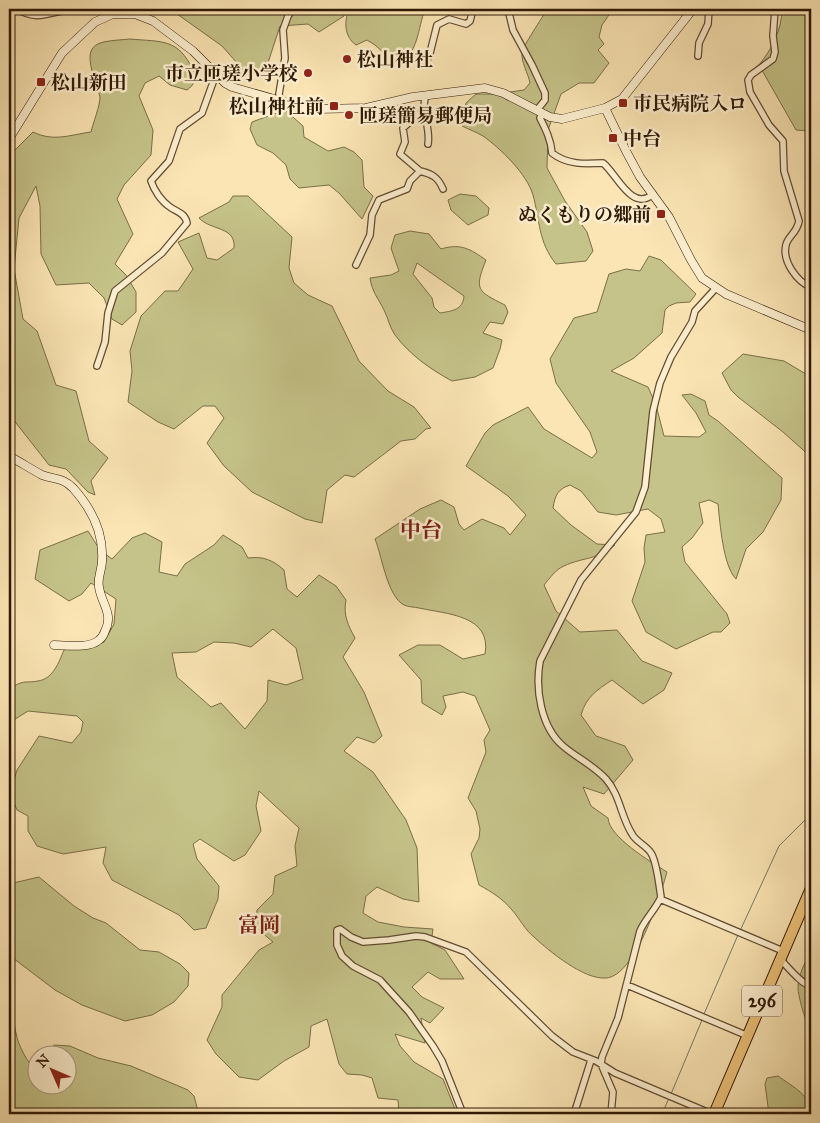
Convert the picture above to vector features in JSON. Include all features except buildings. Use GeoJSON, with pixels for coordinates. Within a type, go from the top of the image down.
{"type":"FeatureCollection","features":[{"type":"Feature","properties":{"kind":"highway","name":"296"},"geometry":{"type":"LineString","coordinates":[[713,1114],[811,888]]}},
{"type":"Feature","properties":{"kind":"main road"},"geometry":{"type":"LineString","coordinates":[[9,139],[62,53],[95,22],[113,14],[135,14],[153,21],[194,51],[225,83],[238,90],[280,102],[317,109],[358,108],[426,95],[490,89],[550,117],[562,118],[605,108],[619,101],[627,94],[693,9]]}},
{"type":"Feature","properties":{"kind":"main road"},"geometry":{"type":"LineString","coordinates":[[605,108],[626,151],[669,217],[697,272],[702,278],[726,294],[811,330]]}},
{"type":"Feature","properties":{"kind":"main road"},"geometry":{"type":"LineString","coordinates":[[9,456],[43,475],[62,479],[68,483],[94,519],[102,537],[103,554],[98,584],[108,610],[109,622],[99,640],[92,644],[54,645]]}},
{"type":"Feature","properties":{"kind":"street"},"geometry":{"type":"LineString","coordinates":[[17,9],[24,13],[39,16],[48,16],[63,10],[75,9]]}},
{"type":"Feature","properties":{"kind":"street"},"geometry":{"type":"LineString","coordinates":[[105,9],[113,14]]}},
{"type":"Feature","properties":{"kind":"street"},"geometry":{"type":"LineString","coordinates":[[280,102],[279,94],[285,58],[283,30],[288,16],[293,9]]}},
{"type":"Feature","properties":{"kind":"street"},"geometry":{"type":"LineString","coordinates":[[412,60],[426,60],[429,57],[437,26],[449,19],[466,24],[470,21],[473,9]]}},
{"type":"Feature","properties":{"kind":"street"},"geometry":{"type":"LineString","coordinates":[[508,9],[512,30],[532,65],[544,93],[545,100],[540,112],[540,118],[547,132],[552,153],[558,158],[582,164],[603,163],[617,181],[635,197],[647,199],[653,194]]}},
{"type":"Feature","properties":{"kind":"street"},"geometry":{"type":"LineString","coordinates":[[698,56],[699,43],[708,24],[709,9]]}},
{"type":"Feature","properties":{"kind":"street"},"geometry":{"type":"LineString","coordinates":[[775,9],[773,36],[775,52],[772,59],[751,75],[748,80],[750,92],[769,125],[783,140],[784,171],[799,220],[798,228],[786,243],[786,254],[794,274],[803,283],[811,287]]}},
{"type":"Feature","properties":{"kind":"street"},"geometry":{"type":"LineString","coordinates":[[97,366],[105,342],[108,313],[115,291],[162,253],[188,223],[183,214],[169,207],[154,190],[151,181],[168,161],[180,130],[202,113],[216,74]]}},
{"type":"Feature","properties":{"kind":"street"},"geometry":{"type":"LineString","coordinates":[[426,95],[423,111],[429,135],[428,144]]}},
{"type":"Feature","properties":{"kind":"street"},"geometry":{"type":"LineString","coordinates":[[423,111],[403,128],[405,142],[400,154],[420,171],[431,174],[438,179],[443,189]]}},
{"type":"Feature","properties":{"kind":"street"},"geometry":{"type":"LineString","coordinates":[[356,265],[370,235],[372,216],[379,200],[408,189],[410,181],[420,171]]}},
{"type":"Feature","properties":{"kind":"street"},"geometry":{"type":"LineString","coordinates":[[611,1114],[613,1092],[601,1064],[602,1057],[618,1018],[640,931],[644,921],[660,899],[652,854],[632,834],[615,792],[593,766],[564,747],[551,734],[538,683],[540,661],[581,580],[636,512],[645,487],[653,411],[660,383],[671,357],[692,322],[695,311],[716,288]]}},
{"type":"Feature","properties":{"kind":"street"},"geometry":{"type":"LineString","coordinates":[[660,899],[782,955],[802,982],[807,986],[811,986]]}},
{"type":"Feature","properties":{"kind":"street"},"geometry":{"type":"LineString","coordinates":[[463,1114],[434,1046],[409,1012],[380,980],[353,966],[342,956],[337,945],[337,930],[340,929],[351,937],[363,942],[416,936],[425,937],[466,952],[552,1036],[573,1052],[601,1064],[615,1073],[713,1114]]}},
{"type":"Feature","properties":{"kind":"street"},"geometry":{"type":"LineString","coordinates":[[627,985],[748,1036]]}},
{"type":"Feature","properties":{"kind":"street"},"geometry":{"type":"LineString","coordinates":[[574,1114],[591,1060]]}},
{"type":"Feature","properties":{"kind":"shaded area"},"geometry":{"type":"Polygon","coordinates":[[[157,9],[170,9],[157,12],[157,9]]]}},
{"type":"Feature","properties":{"kind":"shaded area"},"geometry":{"type":"Polygon","coordinates":[[[170,9],[346,9],[344,16],[319,32],[308,24],[280,26],[263,78],[245,72],[222,46],[170,9]]]}},
{"type":"Feature","properties":{"kind":"shaded area"},"geometry":{"type":"Polygon","coordinates":[[[349,9],[425,9],[413,49],[403,61],[396,64],[367,40],[356,45],[352,41],[346,28],[349,9]]]}},
{"type":"Feature","properties":{"kind":"shaded area"},"geometry":{"type":"Polygon","coordinates":[[[547,9],[613,9],[602,25],[599,37],[604,44],[598,50],[609,63],[594,83],[579,83],[561,94],[548,130],[547,168],[565,201],[587,232],[593,251],[586,261],[556,264],[550,256],[540,231],[530,187],[519,170],[490,141],[462,126],[466,103],[476,94],[497,94],[524,90],[530,83],[522,53],[547,9]]]}},
{"type":"Feature","properties":{"kind":"shaded area"},"geometry":{"type":"Polygon","coordinates":[[[782,9],[811,9],[811,46],[805,57],[811,59],[811,131],[796,130],[759,65],[775,38],[782,16],[782,9]]]}},
{"type":"Feature","properties":{"kind":"shaded area"},"geometry":{"type":"Polygon","coordinates":[[[130,39],[160,42],[175,47],[187,60],[195,76],[193,84],[187,90],[170,85],[159,76],[145,83],[139,96],[153,130],[151,155],[124,185],[117,199],[133,234],[115,264],[126,275],[136,292],[136,312],[122,325],[112,319],[104,298],[89,283],[56,285],[41,254],[40,206],[36,186],[19,218],[14,269],[23,319],[37,331],[56,385],[76,391],[89,441],[108,458],[91,481],[95,495],[88,492],[66,469],[49,465],[9,414],[9,156],[33,132],[48,137],[55,137],[91,132],[100,97],[91,66],[90,56],[92,50],[101,43],[130,39]]]}},
{"type":"Feature","properties":{"kind":"shaded area"},"geometry":{"type":"Polygon","coordinates":[[[285,110],[303,126],[304,137],[328,151],[344,147],[354,152],[362,160],[364,187],[373,196],[362,219],[339,193],[329,185],[299,188],[290,179],[286,165],[273,153],[257,145],[250,129],[252,122],[285,110]]]}},
{"type":"Feature","properties":{"kind":"shaded area"},"geometry":{"type":"Polygon","coordinates":[[[460,194],[476,196],[489,208],[488,215],[468,225],[451,210],[448,200],[460,194]]]}},
{"type":"Feature","properties":{"kind":"shaded area"},"geometry":{"type":"Polygon","coordinates":[[[233,196],[248,196],[292,237],[289,268],[294,283],[308,295],[332,306],[359,361],[388,391],[414,407],[431,428],[426,429],[415,439],[401,441],[354,477],[345,475],[327,490],[322,523],[305,519],[252,492],[224,466],[207,443],[224,418],[215,406],[203,406],[174,429],[158,422],[128,402],[132,371],[130,351],[141,316],[165,291],[178,291],[193,269],[178,242],[199,233],[207,258],[217,260],[234,248],[234,241],[227,232],[199,218],[229,202],[233,196]]]}},
{"type":"Feature","properties":{"kind":"shaded area"},"geometry":{"type":"Polygon","coordinates":[[[410,231],[429,234],[441,249],[448,247],[465,248],[486,260],[480,278],[480,288],[484,293],[505,305],[508,312],[503,324],[490,322],[483,333],[502,340],[493,368],[475,377],[452,381],[421,361],[395,335],[374,291],[370,278],[391,275],[399,271],[391,248],[395,235],[410,231]],[[417,263],[413,274],[432,298],[434,307],[440,313],[459,307],[464,296],[417,263]]]}},
{"type":"Feature","properties":{"kind":"shaded area"},"geometry":{"type":"Polygon","coordinates":[[[649,256],[661,260],[696,294],[690,302],[676,303],[669,306],[665,310],[662,333],[634,358],[611,371],[648,387],[656,405],[664,436],[699,437],[706,432],[696,413],[682,395],[691,394],[705,401],[709,415],[782,478],[781,500],[763,532],[746,549],[736,579],[725,555],[718,504],[709,500],[699,503],[703,523],[692,538],[682,547],[685,562],[727,614],[730,623],[721,632],[713,632],[676,649],[646,632],[632,601],[645,562],[644,548],[646,535],[665,532],[661,519],[648,509],[616,515],[598,512],[581,491],[570,485],[563,488],[555,499],[553,508],[571,525],[597,544],[615,545],[596,556],[564,566],[553,574],[544,585],[556,611],[580,632],[617,630],[642,661],[672,673],[664,690],[643,704],[612,680],[589,699],[581,715],[596,736],[625,746],[633,760],[604,794],[583,787],[591,806],[608,818],[615,833],[623,841],[667,872],[659,899],[645,934],[636,950],[627,964],[617,974],[606,978],[588,974],[567,964],[548,950],[525,928],[505,902],[479,885],[471,854],[479,838],[480,829],[476,811],[468,798],[486,752],[484,740],[490,730],[475,696],[463,692],[443,696],[446,707],[442,715],[422,703],[421,680],[399,655],[418,645],[440,645],[463,659],[485,654],[485,641],[481,631],[465,619],[442,612],[407,606],[398,600],[389,585],[375,539],[420,509],[441,500],[454,507],[459,524],[464,530],[482,519],[504,528],[510,535],[526,515],[508,496],[466,466],[485,433],[493,425],[528,407],[544,429],[592,458],[597,452],[590,432],[556,383],[550,359],[574,318],[597,312],[609,274],[626,269],[640,271],[649,256]]]}},
{"type":"Feature","properties":{"kind":"shaded area"},"geometry":{"type":"Polygon","coordinates":[[[743,354],[784,361],[811,377],[811,457],[731,390],[722,373],[743,354]]]}},
{"type":"Feature","properties":{"kind":"shaded area"},"geometry":{"type":"Polygon","coordinates":[[[88,531],[100,550],[112,559],[132,538],[145,533],[162,542],[159,572],[177,576],[185,564],[214,545],[223,535],[242,547],[248,558],[263,558],[272,561],[284,570],[287,589],[297,597],[319,575],[336,586],[346,600],[347,620],[355,638],[343,657],[364,692],[382,736],[374,743],[357,737],[344,751],[373,772],[406,820],[417,848],[419,902],[403,899],[377,887],[366,896],[363,913],[378,922],[404,927],[433,929],[431,943],[445,950],[464,979],[440,979],[428,972],[412,987],[422,997],[444,1008],[430,1023],[421,1018],[425,1043],[395,1034],[400,1046],[414,1062],[443,1079],[457,1114],[399,1114],[398,1100],[378,1098],[372,1078],[347,1074],[339,1064],[327,1019],[311,1026],[309,1047],[284,1061],[258,1080],[239,1077],[216,1054],[207,1040],[222,1007],[222,995],[259,950],[273,942],[255,927],[257,910],[273,894],[275,876],[297,866],[295,846],[299,828],[259,791],[256,806],[261,831],[245,855],[234,861],[200,839],[193,844],[197,859],[219,886],[218,899],[206,928],[194,930],[179,915],[112,880],[103,863],[106,847],[63,854],[37,846],[28,831],[28,816],[17,810],[10,793],[17,770],[39,736],[72,743],[81,732],[83,722],[77,716],[28,711],[9,723],[9,683],[14,686],[23,682],[43,680],[55,669],[64,650],[104,642],[114,624],[116,599],[91,583],[82,594],[69,601],[35,579],[40,550],[88,531]],[[273,629],[251,647],[234,643],[214,642],[196,652],[172,653],[177,677],[211,707],[221,703],[245,729],[267,701],[268,680],[286,685],[303,679],[296,648],[273,629]]]}},
{"type":"Feature","properties":{"kind":"shaded area"},"geometry":{"type":"Polygon","coordinates":[[[39,877],[74,906],[93,918],[106,923],[140,950],[159,952],[180,964],[189,973],[188,986],[174,1002],[152,1015],[125,1021],[82,1005],[55,990],[9,955],[9,884],[39,877]]]}},
{"type":"Feature","properties":{"kind":"shaded area"},"geometry":{"type":"Polygon","coordinates":[[[811,954],[811,1029],[805,1017],[798,988],[802,970],[811,954]]]}},
{"type":"Feature","properties":{"kind":"shaded area"},"geometry":{"type":"Polygon","coordinates":[[[9,1002],[17,1038],[28,1061],[28,1096],[78,1096],[78,1049],[98,1058],[131,1066],[188,1090],[194,1096],[198,1111],[196,1114],[9,1114],[9,1002]]]}},
{"type":"Feature","properties":{"kind":"shaded area"},"geometry":{"type":"Polygon","coordinates":[[[778,1076],[805,1097],[811,1114],[769,1114],[765,1084],[767,1078],[778,1076]]]}},
{"type":"Feature","properties":{"kind":"waterway"},"geometry":{"type":"LineString","coordinates":[[740,931],[779,846],[811,814]]}},
{"type":"Feature","properties":{"kind":"waterway"},"geometry":{"type":"LineString","coordinates":[[704,1014],[738,935]]}},
{"type":"Feature","properties":{"kind":"waterway"},"geometry":{"type":"LineString","coordinates":[[671,1094],[702,1020]]}},
{"type":"Feature","properties":{"kind":"waterway"},"geometry":{"type":"LineString","coordinates":[[662,1114],[669,1098]]}},
{"type":"Feature","properties":{"kind":"place","name":"松山神社"},"geometry":{"type":"Point","coordinates":[347,59]}},
{"type":"Feature","properties":{"kind":"place","name":"市立匝瑳小学校"},"geometry":{"type":"Point","coordinates":[308,73]}},
{"type":"Feature","properties":{"kind":"place","name":"松山新田"},"geometry":{"type":"Point","coordinates":[41,82]}},
{"type":"Feature","properties":{"kind":"place","name":"市民病院入ロ"},"geometry":{"type":"Point","coordinates":[623,103]}},
{"type":"Feature","properties":{"kind":"place","name":"松山神社前"},"geometry":{"type":"Point","coordinates":[334,106]}},
{"type":"Feature","properties":{"kind":"place","name":"匝瑳簡易郵便局"},"geometry":{"type":"Point","coordinates":[349,115]}},
{"type":"Feature","properties":{"kind":"place","name":"中台"},"geometry":{"type":"Point","coordinates":[613,138]}},
{"type":"Feature","properties":{"kind":"place","name":"ぬくもりの郷前"},"geometry":{"type":"Point","coordinates":[661,214]}},
{"type":"Feature","properties":{"kind":"district","name":"中台"},"geometry":{"type":"Point","coordinates":[421,530]}},
{"type":"Feature","properties":{"kind":"district","name":"富岡"},"geometry":{"type":"Point","coordinates":[259,925]}}]}
